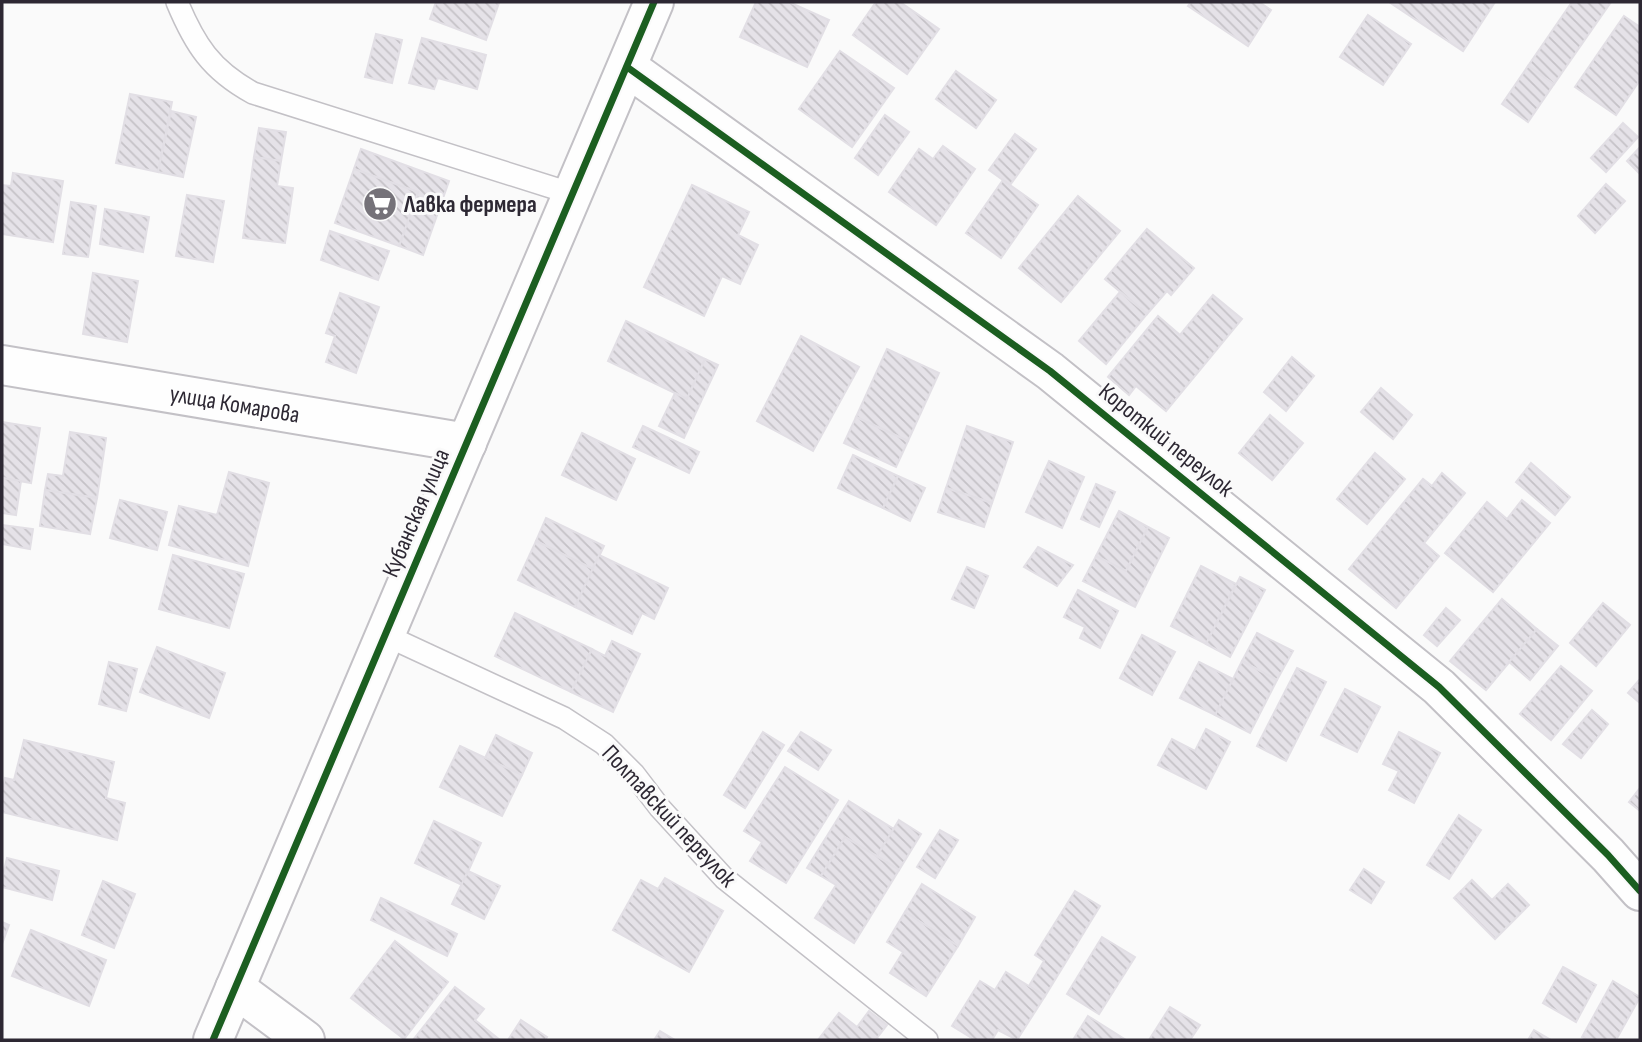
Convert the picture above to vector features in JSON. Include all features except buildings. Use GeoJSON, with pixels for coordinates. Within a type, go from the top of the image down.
{"type":"FeatureCollection","features":[{"type":"Feature","properties":{"kind":"street","name":"Кубанская улица"},"geometry":{"type":"LineString","coordinates":[[213,1040],[654,2]]}},
{"type":"Feature","properties":{"kind":"street","name":"Короткий переулок"},"geometry":{"type":"LineString","coordinates":[[627,67],[1050,371],[1439,687],[1608,855],[1640,891]]}},
{"type":"Feature","properties":{"kind":"street","name":"улица Комарова"},"geometry":{"type":"LineString","coordinates":[[2,365],[467,443]]}},
{"type":"Feature","properties":{"kind":"street"},"geometry":{"type":"LineString","coordinates":[[235,988],[305,1040]]}},
{"type":"Feature","properties":{"kind":"lane"},"geometry":{"type":"LineString","coordinates":[[177,2],[196,41],[211,63],[228,78],[253,93],[573,194]]}},
{"type":"Feature","properties":{"kind":"lane","name":"Полтавский переулок"},"geometry":{"type":"LineString","coordinates":[[385,635],[564,718],[604,744],[634,774],[660,808],[724,878],[927,1040]]}},
{"type":"Feature","properties":{"kind":"cycle path"},"geometry":{"type":"LineString","coordinates":[[213,1040],[654,2]]}},
{"type":"Feature","properties":{"kind":"cycle path"},"geometry":{"type":"LineString","coordinates":[[627,67],[1050,371],[1439,687],[1608,855],[1640,891]]}},
{"type":"Feature","properties":{"kind":"place","name":"Лавка фермера"},"geometry":{"type":"Point","coordinates":[380,204]}}]}
